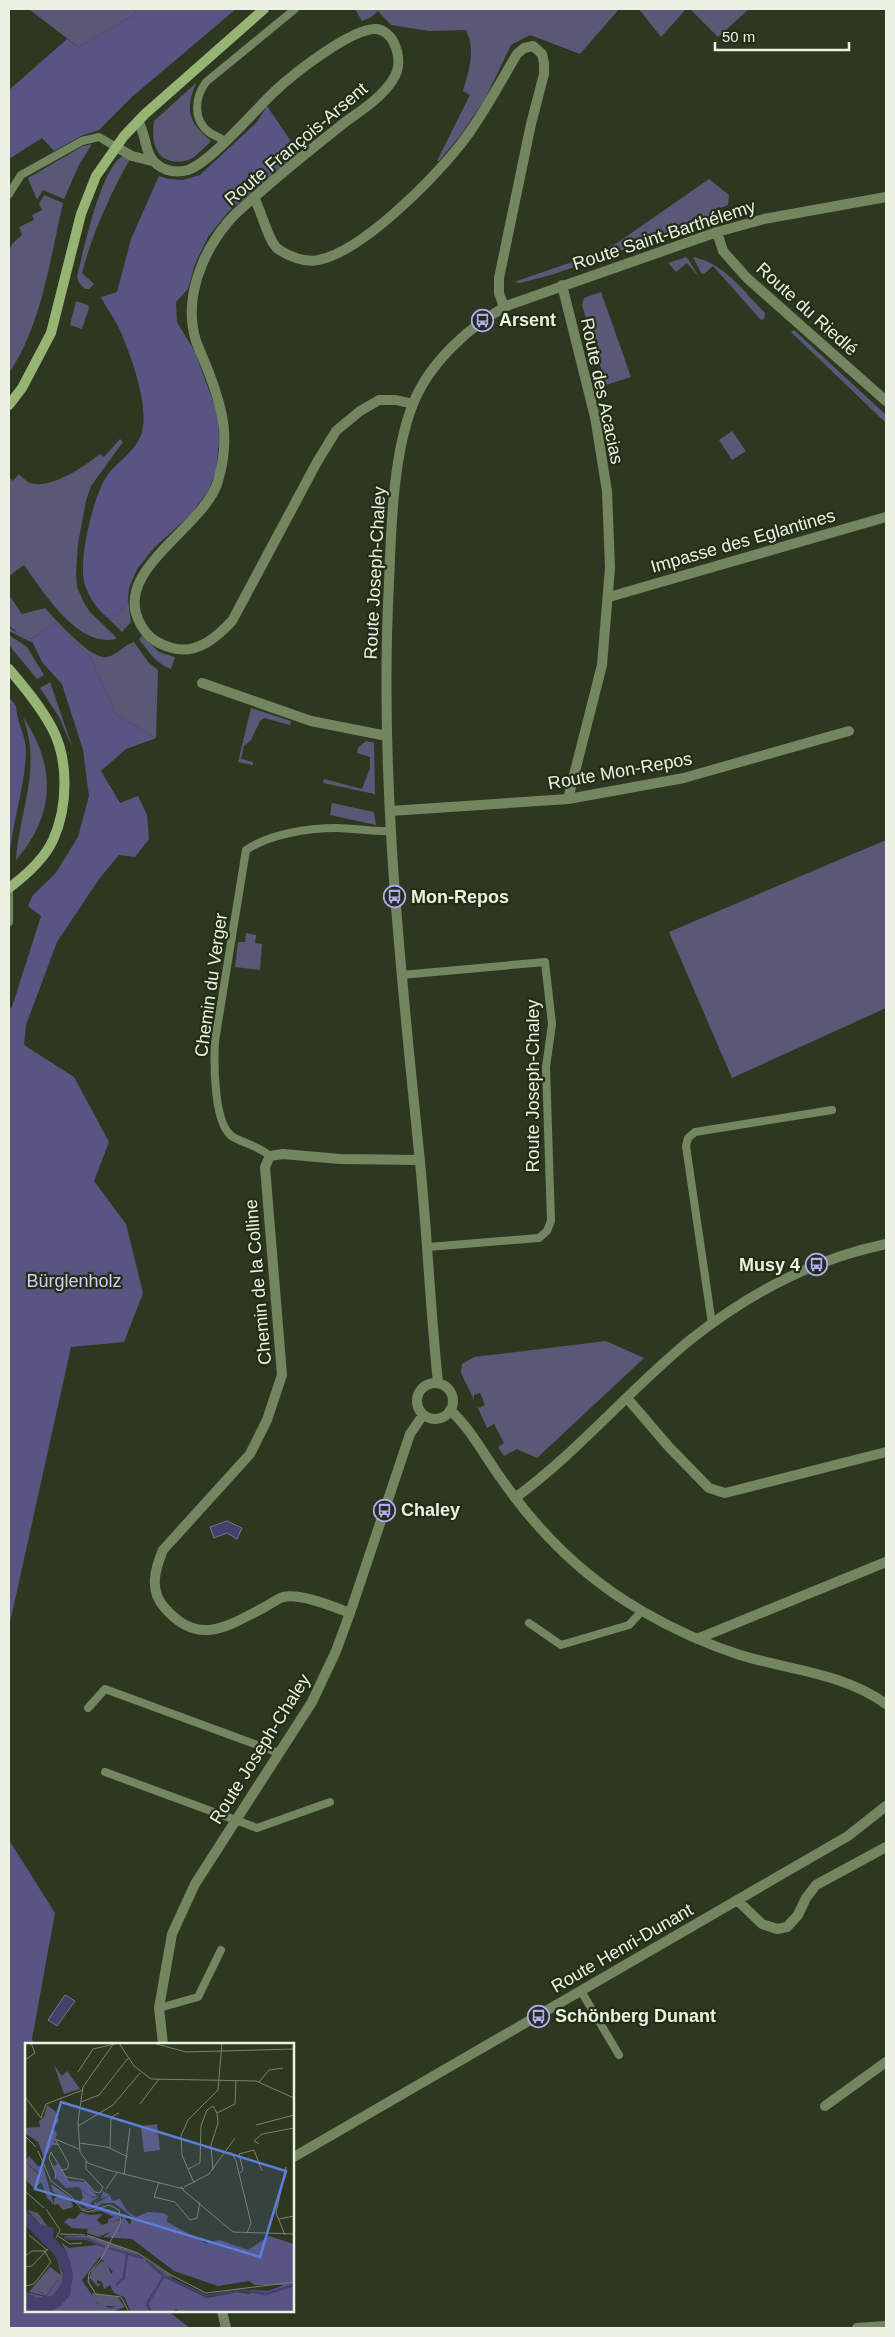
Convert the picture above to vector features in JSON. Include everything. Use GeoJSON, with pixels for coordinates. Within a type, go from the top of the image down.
{"type":"FeatureCollection","features":[{"type":"Feature","properties":{"kind":"main road"},"geometry":{"type":"LineString","coordinates":[[9,406],[22,388],[51,333],[81,214],[96,176],[116,147],[138,121],[264,9]]}},
{"type":"Feature","properties":{"kind":"main road"},"geometry":{"type":"LineString","coordinates":[[9,669],[33,698],[52,729],[61,750],[65,776],[61,812],[53,840],[38,862],[9,888]]}},
{"type":"Feature","properties":{"kind":"street","name":"Route François-Arsent"},"geometry":{"type":"LineString","coordinates":[[116,147],[132,156],[152,161],[166,170],[187,170],[201,162],[252,116],[274,92],[335,45],[366,30],[376,29],[390,36],[395,44],[400,63],[393,80],[384,90],[288,167],[232,217],[213,240],[201,267],[194,292],[192,317],[196,339],[224,415],[226,444],[214,493],[197,517],[156,557],[140,579],[135,590],[135,607],[139,622],[147,635],[156,642],[176,650],[196,648],[215,639],[232,621],[317,462],[336,432],[360,411],[379,400],[396,400],[413,404]]}},
{"type":"Feature","properties":{"kind":"street"},"geometry":{"type":"LineString","coordinates":[[254,198],[264,217],[270,238],[278,248],[297,259],[316,261],[338,254],[363,237],[413,196],[460,145],[487,108],[518,54],[524,48],[533,46],[542,54],[544,74],[531,124],[499,278],[499,294],[504,307]]}},
{"type":"Feature","properties":{"kind":"street"},"geometry":{"type":"LineString","coordinates":[[138,121],[145,135],[148,156],[152,161]]}},
{"type":"Feature","properties":{"kind":"street","name":"Route Saint-Barthélemy"},"geometry":{"type":"LineString","coordinates":[[464,337],[483,320],[504,307],[717,232],[764,219],[886,197]]}},
{"type":"Feature","properties":{"kind":"street","name":"Route du Riedlé"},"geometry":{"type":"LineString","coordinates":[[717,232],[723,251],[747,278],[886,401]]}},
{"type":"Feature","properties":{"kind":"street","name":"Route des Acacias"},"geometry":{"type":"LineString","coordinates":[[562,285],[595,417],[607,491],[609,597],[602,665],[568,799]]}},
{"type":"Feature","properties":{"kind":"street","name":"Route Joseph-Chaley"},"geometry":{"type":"LineString","coordinates":[[438,1383],[428,1247],[402,975],[391,831],[387,736],[386,640],[390,559],[398,464],[403,435],[413,404],[430,373],[464,337]]}},
{"type":"Feature","properties":{"kind":"street","name":"Impasse des Eglantines"},"geometry":{"type":"LineString","coordinates":[[609,597],[886,517]]}},
{"type":"Feature","properties":{"kind":"street"},"geometry":{"type":"LineString","coordinates":[[202,683],[311,721],[387,736]]}},
{"type":"Feature","properties":{"kind":"street","name":"Route Mon-Repos"},"geometry":{"type":"LineString","coordinates":[[390,811],[568,799],[684,778],[849,731]]}},
{"type":"Feature","properties":{"kind":"street"},"geometry":{"type":"LineString","coordinates":[[270,1156],[283,1154],[340,1159],[420,1160]]}},
{"type":"Feature","properties":{"kind":"street","name":"Chemin de la Colline"},"geometry":{"type":"LineString","coordinates":[[270,1156],[265,1167],[282,1375],[267,1420],[250,1454],[163,1550],[157,1565],[154,1584],[160,1602],[171,1616],[191,1629],[213,1631],[244,1618],[284,1597],[317,1601],[350,1613]]}},
{"type":"Feature","properties":{"kind":"street"},"geometry":{"type":"LineString","coordinates":[[515,1498],[591,1433],[690,1341],[744,1301],[807,1268],[837,1257],[886,1244]]}},
{"type":"Feature","properties":{"kind":"street"},"geometry":{"type":"LineString","coordinates":[[438,1383],[443,1385],[451,1393],[453,1399],[450,1410],[438,1419],[423,1415],[417,1405],[418,1393],[426,1384],[438,1383]]}},
{"type":"Feature","properties":{"kind":"street"},"geometry":{"type":"LineString","coordinates":[[627,1398],[669,1447],[708,1488],[725,1493],[886,1452]]}},
{"type":"Feature","properties":{"kind":"street"},"geometry":{"type":"LineString","coordinates":[[450,1410],[460,1419],[515,1498],[544,1534],[566,1557],[612,1592],[642,1611],[697,1639],[740,1655],[853,1685],[886,1704]]}},
{"type":"Feature","properties":{"kind":"street","name":"Route Joseph-Chaley"},"geometry":{"type":"LineString","coordinates":[[163,2043],[159,2008],[172,1934],[194,1884],[312,1702],[336,1651],[350,1613],[410,1434],[423,1415]]}},
{"type":"Feature","properties":{"kind":"street"},"geometry":{"type":"LineString","coordinates":[[697,1639],[886,1562]]}},
{"type":"Feature","properties":{"kind":"street","name":"Route Henri-Dunant"},"geometry":{"type":"LineString","coordinates":[[294,2157],[848,1836],[886,1806]]}},
{"type":"Feature","properties":{"kind":"street"},"geometry":{"type":"LineString","coordinates":[[737,1900],[762,1924],[777,1929],[787,1927],[798,1915],[806,1898],[816,1885],[886,1847]]}},
{"type":"Feature","properties":{"kind":"street"},"geometry":{"type":"LineString","coordinates":[[825,2106],[886,2062]]}},
{"type":"Feature","properties":{"kind":"street"},"geometry":{"type":"LineString","coordinates":[[222,2312],[226,2328]]}},
{"type":"Feature","properties":{"kind":"street"},"geometry":{"type":"LineString","coordinates":[[857,2328],[886,2326]]}},
{"type":"Feature","properties":{"kind":"lane"},"geometry":{"type":"LineString","coordinates":[[224,141],[209,132],[200,120],[196,102],[199,92],[206,82],[295,9]]}},
{"type":"Feature","properties":{"kind":"lane"},"geometry":{"type":"LineString","coordinates":[[9,194],[12,185],[21,175],[82,141],[98,137],[116,147]]}},
{"type":"Feature","properties":{"kind":"lane","name":"Chemin du Verger"},"geometry":{"type":"LineString","coordinates":[[270,1156],[260,1148],[231,1136],[222,1120],[216,1094],[215,1041],[246,850],[255,844],[288,834],[323,828],[371,832],[391,831]]}},
{"type":"Feature","properties":{"kind":"lane"},"geometry":{"type":"LineString","coordinates":[[9,888],[9,922]]}},
{"type":"Feature","properties":{"kind":"lane","name":"Route Joseph-Chaley"},"geometry":{"type":"LineString","coordinates":[[402,975],[546,962],[550,1001],[552,1024],[546,1067],[551,1221],[547,1231],[539,1238],[428,1247]]}},
{"type":"Feature","properties":{"kind":"lane"},"geometry":{"type":"LineString","coordinates":[[712,1324],[686,1146],[688,1138],[695,1132],[832,1110]]}},
{"type":"Feature","properties":{"kind":"lane"},"geometry":{"type":"LineString","coordinates":[[529,1623],[561,1645],[629,1625],[642,1611]]}},
{"type":"Feature","properties":{"kind":"lane"},"geometry":{"type":"LineString","coordinates":[[88,1708],[105,1689],[279,1753]]}},
{"type":"Feature","properties":{"kind":"lane"},"geometry":{"type":"LineString","coordinates":[[105,1772],[257,1828],[330,1802]]}},
{"type":"Feature","properties":{"kind":"lane"},"geometry":{"type":"LineString","coordinates":[[159,2008],[198,1997],[221,1950]]}},
{"type":"Feature","properties":{"kind":"lane"},"geometry":{"type":"LineString","coordinates":[[581,1991],[619,2055]]}},
{"type":"Feature","properties":{"kind":"shaded area"},"geometry":{"type":"Polygon","coordinates":[[[29,9],[138,9],[132,16],[78,47],[29,9]]]}},
{"type":"Feature","properties":{"kind":"shaded area"},"geometry":{"type":"Polygon","coordinates":[[[355,9],[619,9],[580,54],[530,35],[511,45],[485,99],[460,136],[437,161],[470,95],[463,91],[471,53],[471,45],[466,30],[429,31],[391,25],[378,11],[370,18],[362,21],[355,9]]]}},
{"type":"Feature","properties":{"kind":"shaded area"},"geometry":{"type":"Polygon","coordinates":[[[639,9],[686,9],[661,37],[639,9]]]}},
{"type":"Feature","properties":{"kind":"shaded area"},"geometry":{"type":"Polygon","coordinates":[[[690,9],[749,9],[718,37],[690,9]]]}},
{"type":"Feature","properties":{"kind":"shaded area"},"geometry":{"type":"Polygon","coordinates":[[[196,83],[190,101],[191,115],[197,128],[211,141],[189,160],[178,162],[167,160],[162,157],[155,145],[153,134],[154,121],[196,83]]]}},
{"type":"Feature","properties":{"kind":"shaded area"},"geometry":{"type":"Polygon","coordinates":[[[92,144],[79,165],[64,199],[43,190],[37,200],[28,178],[83,146],[92,144]]]}},
{"type":"Feature","properties":{"kind":"shaded area"},"geometry":{"type":"Polygon","coordinates":[[[125,155],[131,157],[103,214],[86,258],[82,273],[94,284],[89,289],[85,289],[79,283],[77,277],[89,230],[101,190],[117,161],[125,155]]]}},
{"type":"Feature","properties":{"kind":"shaded area"},"geometry":{"type":"Polygon","coordinates":[[[709,179],[729,195],[728,205],[715,210],[715,218],[551,275],[520,283],[514,282],[575,261],[617,243],[709,179]]]}},
{"type":"Feature","properties":{"kind":"shaded area"},"geometry":{"type":"Polygon","coordinates":[[[44,195],[63,203],[44,291],[30,334],[9,373],[9,250],[12,244],[22,235],[19,227],[34,220],[32,215],[42,210],[39,204],[44,195]]]}},
{"type":"Feature","properties":{"kind":"shaded area"},"geometry":{"type":"Polygon","coordinates":[[[686,257],[699,277],[687,263],[676,272],[668,263],[686,257]]]}},
{"type":"Feature","properties":{"kind":"shaded area"},"geometry":{"type":"Polygon","coordinates":[[[693,257],[714,265],[733,279],[765,313],[764,319],[761,320],[713,266],[704,274],[701,273],[693,257]]]}},
{"type":"Feature","properties":{"kind":"shaded area"},"geometry":{"type":"Polygon","coordinates":[[[601,292],[631,377],[606,385],[582,305],[584,298],[601,292]]]}},
{"type":"Feature","properties":{"kind":"shaded area"},"geometry":{"type":"Polygon","coordinates":[[[76,301],[88,305],[89,308],[82,329],[70,325],[76,301]]]}},
{"type":"Feature","properties":{"kind":"shaded area"},"geometry":{"type":"Polygon","coordinates":[[[794,330],[886,415],[886,423],[791,332],[794,330]]]}},
{"type":"Feature","properties":{"kind":"shaded area"},"geometry":{"type":"Polygon","coordinates":[[[732,431],[746,451],[732,460],[719,440],[732,431]]]}},
{"type":"Feature","properties":{"kind":"shaded area"},"geometry":{"type":"Polygon","coordinates":[[[120,439],[123,442],[91,486],[86,501],[78,544],[77,587],[90,612],[116,639],[102,639],[88,635],[62,615],[24,565],[9,576],[9,477],[13,481],[19,474],[28,482],[36,484],[56,481],[76,471],[100,454],[104,457],[120,439]]]}},
{"type":"Feature","properties":{"kind":"shaded area"},"geometry":{"type":"Polygon","coordinates":[[[9,595],[22,614],[45,608],[74,638],[92,653],[100,656],[111,656],[134,642],[149,663],[158,670],[156,738],[116,714],[91,658],[55,623],[31,639],[15,631],[8,619],[9,595]]]}},
{"type":"Feature","properties":{"kind":"shaded area"},"geometry":{"type":"Polygon","coordinates":[[[128,601],[131,622],[122,632],[109,619],[119,614],[128,601]]]}},
{"type":"Feature","properties":{"kind":"shaded area"},"geometry":{"type":"Polygon","coordinates":[[[9,635],[27,647],[44,675],[37,679],[9,645],[9,635]]]}},
{"type":"Feature","properties":{"kind":"shaded area"},"geometry":{"type":"Polygon","coordinates":[[[142,636],[159,652],[175,657],[171,669],[153,657],[139,639],[142,636]]]}},
{"type":"Feature","properties":{"kind":"shaded area"},"geometry":{"type":"Polygon","coordinates":[[[50,682],[73,749],[59,717],[40,688],[50,682]]]}},
{"type":"Feature","properties":{"kind":"shaded area"},"geometry":{"type":"Polygon","coordinates":[[[251,708],[291,721],[290,725],[264,718],[260,721],[251,740],[244,746],[241,759],[253,762],[253,765],[238,762],[251,708]]]}},
{"type":"Feature","properties":{"kind":"shaded area"},"geometry":{"type":"Polygon","coordinates":[[[23,717],[34,735],[41,754],[46,772],[47,790],[39,825],[29,843],[16,860],[30,771],[28,736],[23,717]]]}},
{"type":"Feature","properties":{"kind":"shaded area"},"geometry":{"type":"Polygon","coordinates":[[[366,741],[374,743],[375,794],[323,783],[324,779],[362,789],[370,768],[370,757],[357,753],[358,748],[366,741]]]}},
{"type":"Feature","properties":{"kind":"shaded area"},"geometry":{"type":"Polygon","coordinates":[[[332,803],[374,812],[376,825],[330,815],[332,803]]]}},
{"type":"Feature","properties":{"kind":"shaded area"},"geometry":{"type":"Polygon","coordinates":[[[886,840],[886,1008],[732,1078],[669,932],[886,840]]]}},
{"type":"Feature","properties":{"kind":"shaded area"},"geometry":{"type":"Polygon","coordinates":[[[246,933],[256,935],[255,943],[262,944],[260,970],[235,967],[238,942],[245,942],[246,933]]]}},
{"type":"Feature","properties":{"kind":"shaded area"},"geometry":{"type":"Polygon","coordinates":[[[606,1341],[644,1358],[537,1458],[517,1449],[504,1456],[498,1447],[504,1443],[494,1424],[487,1428],[477,1406],[479,1408],[485,1405],[480,1393],[474,1395],[474,1400],[461,1373],[462,1364],[474,1357],[606,1341]]]}},
{"type":"Feature","properties":{"kind":"shaded area"},"geometry":{"type":"Polygon","coordinates":[[[227,1521],[242,1528],[237,1539],[227,1533],[214,1538],[210,1527],[227,1521]]]}},
{"type":"Feature","properties":{"kind":"shaded area"},"geometry":{"type":"Polygon","coordinates":[[[65,1995],[75,2001],[57,2026],[48,2020],[65,1995]]]}},
{"type":"Feature","properties":{"kind":"green space"},"geometry":{"type":"Polygon","coordinates":[[[138,9],[236,9],[133,96],[99,130],[81,136],[54,151],[42,138],[9,159],[9,90],[67,39],[78,47],[132,16],[138,9]]]}},
{"type":"Feature","properties":{"kind":"green space"},"geometry":{"type":"Polygon","coordinates":[[[267,106],[299,153],[228,212],[208,237],[195,264],[188,289],[176,302],[177,322],[195,352],[218,415],[219,442],[216,471],[208,491],[191,514],[154,548],[137,569],[129,588],[128,601],[119,614],[109,619],[94,604],[85,585],[83,561],[85,545],[88,528],[103,482],[139,440],[143,424],[143,410],[138,380],[128,350],[118,326],[101,297],[117,292],[131,239],[159,176],[183,180],[200,175],[257,122],[267,106]]]}},
{"type":"Feature","properties":{"kind":"green space"},"geometry":{"type":"Polygon","coordinates":[[[811,349],[886,417],[886,420],[814,352],[811,349]]]}},
{"type":"Feature","properties":{"kind":"green space","name":"Bürglenholz"},"geometry":{"type":"Polygon","coordinates":[[[55,623],[91,658],[116,714],[156,738],[126,749],[101,771],[120,803],[138,796],[147,815],[149,839],[135,857],[119,855],[99,879],[57,942],[26,1025],[24,1045],[74,1077],[109,1142],[94,1181],[126,1224],[143,1293],[124,1342],[71,1347],[9,1627],[9,1009],[12,1007],[41,916],[28,906],[33,895],[55,874],[78,837],[89,796],[83,750],[62,684],[42,662],[33,643],[9,631],[9,626],[12,630],[31,639],[55,623]]]}},
{"type":"Feature","properties":{"kind":"green space"},"geometry":{"type":"Polygon","coordinates":[[[9,697],[16,706],[26,751],[9,863],[9,697]]]}},
{"type":"Feature","properties":{"kind":"green space"},"geometry":{"type":"Polygon","coordinates":[[[9,1840],[55,1913],[32,2039],[34,2043],[25,2043],[25,2312],[169,2312],[190,2328],[9,2328],[9,1840]]]}},
{"type":"Feature","properties":{"kind":"place","name":"Arsent"},"geometry":{"type":"Point","coordinates":[483,320]}},
{"type":"Feature","properties":{"kind":"place","name":"Mon-Repos"},"geometry":{"type":"Point","coordinates":[395,897]}},
{"type":"Feature","properties":{"kind":"place","name":"Musy 4"},"geometry":{"type":"Point","coordinates":[816,1265]}},
{"type":"Feature","properties":{"kind":"place","name":"Chaley"},"geometry":{"type":"Point","coordinates":[385,1510]}},
{"type":"Feature","properties":{"kind":"place","name":"Schönberg Dunant"},"geometry":{"type":"Point","coordinates":[539,2016]}}]}
